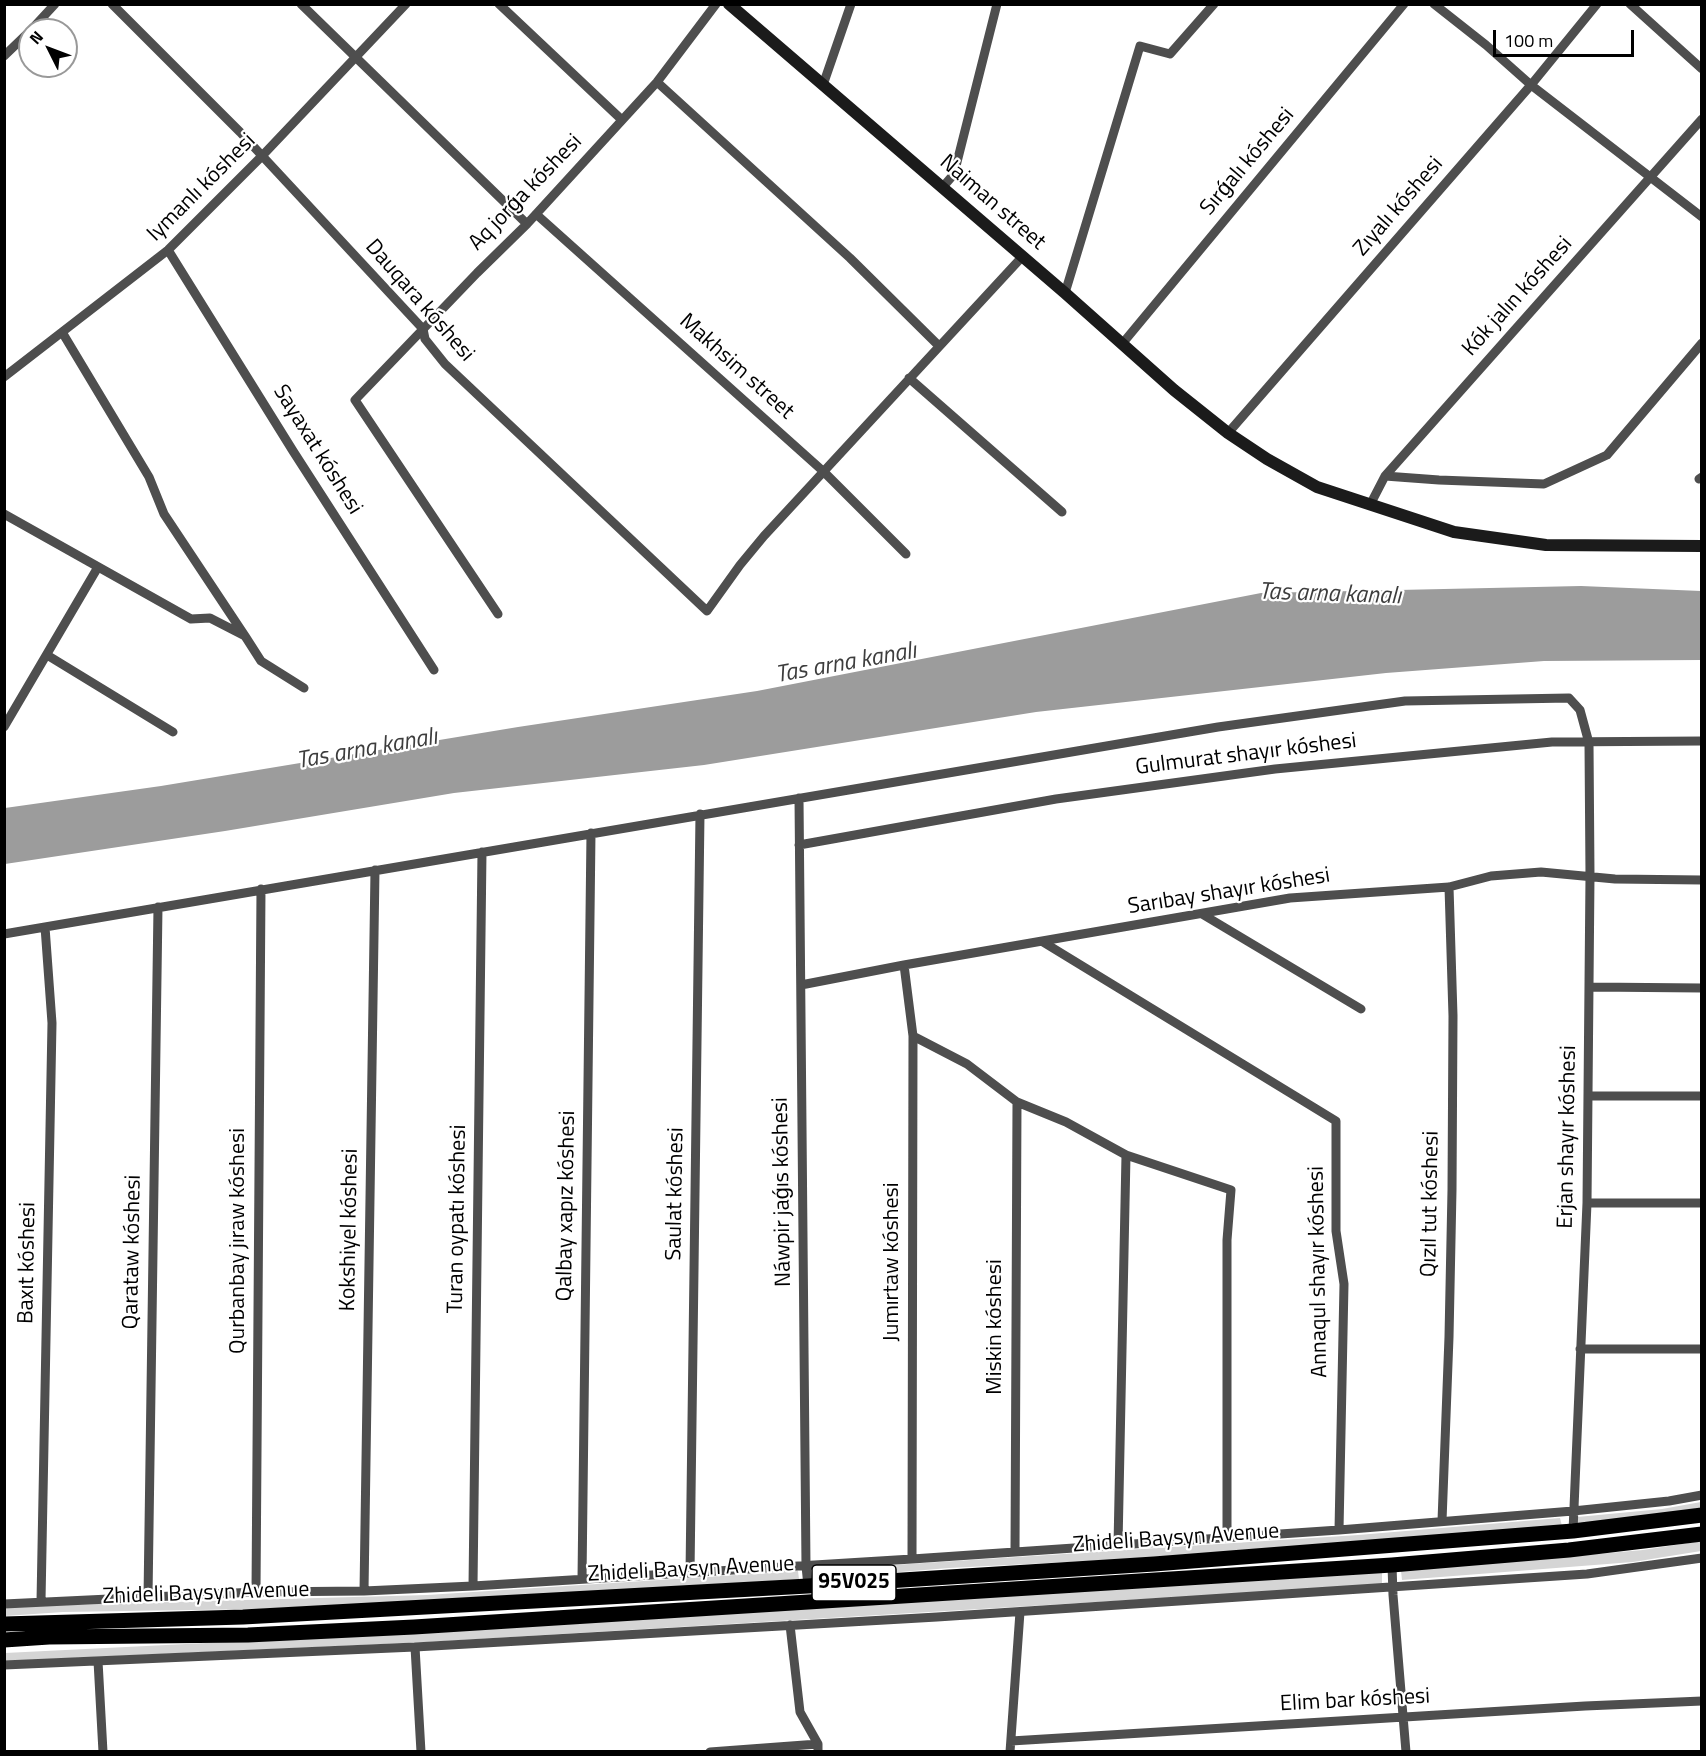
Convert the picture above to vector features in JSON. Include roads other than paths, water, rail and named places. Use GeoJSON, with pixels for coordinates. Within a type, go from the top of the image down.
{"type":"FeatureCollection","features":[{"type":"Feature","properties":{"kind":"main road","name":"Naiman street"},"geometry":{"type":"LineString","coordinates":[[729,4],[1228,434],[1266,459],[1317,487],[1455,532],[1545,545],[1701,546]]}},
{"type":"Feature","properties":{"kind":"main road","name":"Zhideli Baysyn Avenue"},"geometry":{"type":"LineString","coordinates":[[4,1624],[243,1617],[808,1586],[1154,1564],[1573,1531],[1701,1515]]}},
{"type":"Feature","properties":{"kind":"main road","name":"Zhideli Baysyn Avenue"},"geometry":{"type":"LineString","coordinates":[[4,1640],[49,1637],[248,1635],[414,1627],[1392,1565],[1569,1550],[1701,1534]]}},
{"type":"Feature","properties":{"kind":"street"},"geometry":{"type":"LineString","coordinates":[[42,18],[55,4]]}},
{"type":"Feature","properties":{"kind":"street","name":"Dauqara kóshesi"},"geometry":{"type":"LineString","coordinates":[[112,4],[262,156],[423,329],[425,339],[445,364],[707,611],[764,536],[824,472]]}},
{"type":"Feature","properties":{"kind":"street"},"geometry":{"type":"LineString","coordinates":[[302,4],[527,224]]}},
{"type":"Feature","properties":{"kind":"street","name":"Iymanlı kóshesi"},"geometry":{"type":"LineString","coordinates":[[4,377],[168,250],[262,156],[406,4]]}},
{"type":"Feature","properties":{"kind":"street"},"geometry":{"type":"LineString","coordinates":[[499,4],[622,120]]}},
{"type":"Feature","properties":{"kind":"street","name":"Aq jorǵa kóshesi"},"geometry":{"type":"LineString","coordinates":[[498,614],[355,400],[527,224],[657,82],[716,4]]}},
{"type":"Feature","properties":{"kind":"street"},"geometry":{"type":"LineString","coordinates":[[822,85],[850,4]]}},
{"type":"Feature","properties":{"kind":"street"},"geometry":{"type":"LineString","coordinates":[[942,188],[954,174],[998,4]]}},
{"type":"Feature","properties":{"kind":"street"},"geometry":{"type":"LineString","coordinates":[[1065,293],[1140,46],[1170,54],[1214,4]]}},
{"type":"Feature","properties":{"kind":"street","name":"Sırǵalı kóshesi"},"geometry":{"type":"LineString","coordinates":[[1122,344],[1404,4]]}},
{"type":"Feature","properties":{"kind":"street"},"geometry":{"type":"LineString","coordinates":[[1434,4],[1486,45],[1530,85],[1701,217]]}},
{"type":"Feature","properties":{"kind":"street","name":"Zıyalı kóshesi"},"geometry":{"type":"LineString","coordinates":[[1228,434],[1530,85],[1597,4]]}},
{"type":"Feature","properties":{"kind":"street"},"geometry":{"type":"LineString","coordinates":[[1630,4],[1701,69]]}},
{"type":"Feature","properties":{"kind":"street"},"geometry":{"type":"LineString","coordinates":[[4,56],[18,42]]}},
{"type":"Feature","properties":{"kind":"street"},"geometry":{"type":"LineString","coordinates":[[657,82],[850,258],[938,345]]}},
{"type":"Feature","properties":{"kind":"street","name":"Kók jalın kóshesi"},"geometry":{"type":"LineString","coordinates":[[1370,505],[1385,476],[1701,119]]}},
{"type":"Feature","properties":{"kind":"street","name":"Makhsim street"},"geometry":{"type":"LineString","coordinates":[[536,214],[824,472],[906,554]]}},
{"type":"Feature","properties":{"kind":"street","name":"Sayaxat kóshesi"},"geometry":{"type":"LineString","coordinates":[[168,250],[434,670]]}},
{"type":"Feature","properties":{"kind":"street"},"geometry":{"type":"LineString","coordinates":[[824,472],[938,345],[1022,257]]}},
{"type":"Feature","properties":{"kind":"street"},"geometry":{"type":"LineString","coordinates":[[62,332],[149,477],[165,514],[261,661],[304,688]]}},
{"type":"Feature","properties":{"kind":"street"},"geometry":{"type":"LineString","coordinates":[[1385,476],[1544,484],[1607,454],[1701,343]]}},
{"type":"Feature","properties":{"kind":"street"},"geometry":{"type":"LineString","coordinates":[[909,378],[1062,512]]}},
{"type":"Feature","properties":{"kind":"street"},"geometry":{"type":"LineString","coordinates":[[4,514],[191,620],[210,618],[245,636]]}},
{"type":"Feature","properties":{"kind":"street"},"geometry":{"type":"LineString","coordinates":[[4,727],[98,567]]}},
{"type":"Feature","properties":{"kind":"street"},"geometry":{"type":"LineString","coordinates":[[47,655],[173,732]]}},
{"type":"Feature","properties":{"kind":"street","name":"Erjan shayır kóshesi"},"geometry":{"type":"LineString","coordinates":[[4,934],[1218,727],[1405,702],[1569,698],[1580,710],[1589,743],[1591,987],[1587,1203],[1573,1531]]}},
{"type":"Feature","properties":{"kind":"street","name":"Gulmurat shayır kóshesi"},"geometry":{"type":"LineString","coordinates":[[799,845],[1056,799],[1275,769],[1552,742],[1701,741]]}},
{"type":"Feature","properties":{"kind":"street","name":"Náwpir jaǵıs kóshesi"},"geometry":{"type":"LineString","coordinates":[[799,798],[808,1586]]}},
{"type":"Feature","properties":{"kind":"street","name":"Saulat kóshesi"},"geometry":{"type":"LineString","coordinates":[[690,1574],[700,814]]}},
{"type":"Feature","properties":{"kind":"street","name":"Qalbay xapız kóshesi"},"geometry":{"type":"LineString","coordinates":[[582,1579],[591,833]]}},
{"type":"Feature","properties":{"kind":"street","name":"Turan oypatı kóshesi"},"geometry":{"type":"LineString","coordinates":[[473,1586],[482,852]]}},
{"type":"Feature","properties":{"kind":"street","name":"Kokshiyel kóshesi"},"geometry":{"type":"LineString","coordinates":[[364,1591],[375,870]]}},
{"type":"Feature","properties":{"kind":"street","name":"Sarıbay shayır kóshesi"},"geometry":{"type":"LineString","coordinates":[[801,985],[1290,898],[1449,887],[1491,876],[1541,872],[1615,879],[1701,880]]}},
{"type":"Feature","properties":{"kind":"street","name":"Qızıl tut kóshesi"},"geometry":{"type":"LineString","coordinates":[[1442,1521],[1452,1179],[1453,1016],[1449,887]]}},
{"type":"Feature","properties":{"kind":"street","name":"Qurbanbay jıraw kóshesi"},"geometry":{"type":"LineString","coordinates":[[256,1592],[261,889]]}},
{"type":"Feature","properties":{"kind":"street","name":"Qarataw kóshesi"},"geometry":{"type":"LineString","coordinates":[[148,1597],[158,907]]}},
{"type":"Feature","properties":{"kind":"street"},"geometry":{"type":"LineString","coordinates":[[1202,914],[1361,1009]]}},
{"type":"Feature","properties":{"kind":"street","name":"Baxıt kóshesi"},"geometry":{"type":"LineString","coordinates":[[41,1601],[52,1023],[45,927]]}},
{"type":"Feature","properties":{"kind":"street","name":"Annaqul shayır kóshesi"},"geometry":{"type":"LineString","coordinates":[[1043,942],[1336,1121],[1336,1231],[1344,1284],[1339,1530]]}},
{"type":"Feature","properties":{"kind":"street","name":"Jumırtaw kóshesi"},"geometry":{"type":"LineString","coordinates":[[904,965],[913,1036],[912,1559]]}},
{"type":"Feature","properties":{"kind":"street"},"geometry":{"type":"LineString","coordinates":[[1591,987],[1701,988]]}},
{"type":"Feature","properties":{"kind":"street"},"geometry":{"type":"LineString","coordinates":[[913,1036],[967,1064],[1017,1102],[1066,1122],[1126,1155],[1231,1191],[1227,1240],[1227,1537]]}},
{"type":"Feature","properties":{"kind":"street"},"geometry":{"type":"LineString","coordinates":[[1588,1096],[1701,1096]]}},
{"type":"Feature","properties":{"kind":"street","name":"Miskin kóshesi"},"geometry":{"type":"LineString","coordinates":[[1015,1552],[1017,1102]]}},
{"type":"Feature","properties":{"kind":"street"},"geometry":{"type":"LineString","coordinates":[[1118,1545],[1126,1155]]}},
{"type":"Feature","properties":{"kind":"street"},"geometry":{"type":"LineString","coordinates":[[1587,1203],[1701,1203]]}},
{"type":"Feature","properties":{"kind":"street"},"geometry":{"type":"LineString","coordinates":[[1580,1349],[1701,1349]]}},
{"type":"Feature","properties":{"kind":"street"},"geometry":{"type":"LineString","coordinates":[[4,1604],[256,1592],[364,1591],[690,1574],[1339,1530],[1573,1511],[1669,1501],[1701,1495]]}},
{"type":"Feature","properties":{"kind":"street"},"geometry":{"type":"LineString","coordinates":[[4,1665],[415,1647],[1392,1588],[1587,1574],[1701,1558]]}},
{"type":"Feature","properties":{"kind":"street"},"geometry":{"type":"LineString","coordinates":[[1392,1565],[1406,1752]]}},
{"type":"Feature","properties":{"kind":"street"},"geometry":{"type":"LineString","coordinates":[[1011,1746],[1020,1611]]}},
{"type":"Feature","properties":{"kind":"street"},"geometry":{"type":"LineString","coordinates":[[710,1752],[818,1748],[800,1712],[790,1625]]}},
{"type":"Feature","properties":{"kind":"street"},"geometry":{"type":"LineString","coordinates":[[415,1647],[421,1752]]}},
{"type":"Feature","properties":{"kind":"street"},"geometry":{"type":"LineString","coordinates":[[98,1661],[103,1752]]}},
{"type":"Feature","properties":{"kind":"street","name":"Elim bar kóshesi"},"geometry":{"type":"LineString","coordinates":[[1011,1746],[1404,1718],[1701,1701]]}},
{"type":"Feature","properties":{"kind":"water","name":"Tas arna kanalı"},"geometry":{"type":"Polygon","coordinates":[[[1581,586],[1701,591],[1701,660],[1544,661],[1386,673],[1036,712],[704,765],[454,793],[5,864],[5,808],[161,786],[518,727],[757,691],[1261,593],[1581,586]]]}}]}
